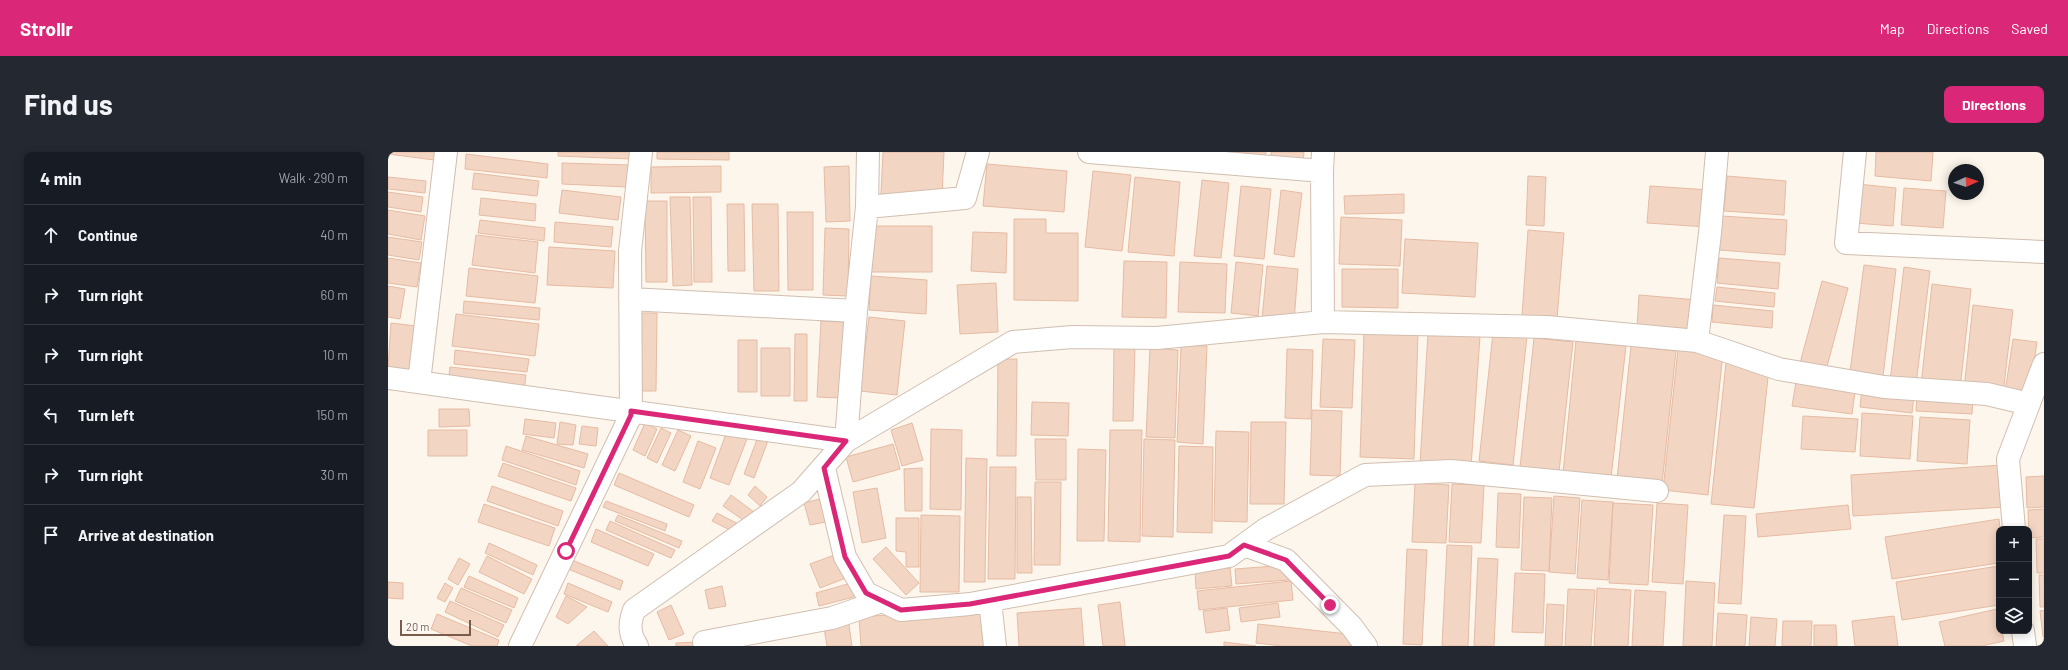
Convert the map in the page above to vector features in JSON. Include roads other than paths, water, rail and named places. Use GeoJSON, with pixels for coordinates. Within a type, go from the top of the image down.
{"type":"FeatureCollection","features":[{"type":"Feature","properties":{"kind":"street"},"geometry":{"type":"LineString","coordinates":[[419,382],[446,152]]}},
{"type":"Feature","properties":{"kind":"street"},"geometry":{"type":"LineString","coordinates":[[520,646],[631,415],[630,251],[641,152]]}},
{"type":"Feature","properties":{"kind":"street"},"geometry":{"type":"LineString","coordinates":[[846,441],[856,311],[867,207],[868,152]]}},
{"type":"Feature","properties":{"kind":"street"},"geometry":{"type":"LineString","coordinates":[[867,207],[965,198],[978,152]]}},
{"type":"Feature","properties":{"kind":"street"},"geometry":{"type":"LineString","coordinates":[[1089,152],[1323,161],[1323,322]]}},
{"type":"Feature","properties":{"kind":"street"},"geometry":{"type":"LineString","coordinates":[[1697,340],[1710,233],[1716,152]]}},
{"type":"Feature","properties":{"kind":"street"},"geometry":{"type":"LineString","coordinates":[[1855,152],[1846,243],[2044,252]]}},
{"type":"Feature","properties":{"kind":"street"},"geometry":{"type":"LineString","coordinates":[[630,299],[856,311]]}},
{"type":"Feature","properties":{"kind":"street"},"geometry":{"type":"LineString","coordinates":[[637,646],[631,636],[630,621],[634,610],[801,492],[824,468],[846,441],[1013,342],[1072,337],[1157,338],[1323,322],[1547,327],[1697,340],[1779,368],[1884,387],[1986,394],[2029,404]]}},
{"type":"Feature","properties":{"kind":"street"},"geometry":{"type":"LineString","coordinates":[[2014,526],[2008,459],[2044,364]]}},
{"type":"Feature","properties":{"kind":"street"},"geometry":{"type":"LineString","coordinates":[[388,378],[846,441]]}},
{"type":"Feature","properties":{"kind":"street"},"geometry":{"type":"LineString","coordinates":[[824,468],[845,557],[866,593],[901,610],[990,601],[1229,556],[1266,529],[1365,475],[1451,471],[1657,492]]}},
{"type":"Feature","properties":{"kind":"street"},"geometry":{"type":"LineString","coordinates":[[1244,545],[1286,560],[1352,627],[1366,646]]}},
{"type":"Feature","properties":{"kind":"street"},"geometry":{"type":"LineString","coordinates":[[704,642],[832,618],[882,601]]}},
{"type":"Feature","properties":{"kind":"street"},"geometry":{"type":"LineString","coordinates":[[990,601],[995,646]]}},
{"type":"Feature","properties":{"kind":"street"},"geometry":{"type":"LineString","coordinates":[[2023,634],[2025,646]]}}]}
